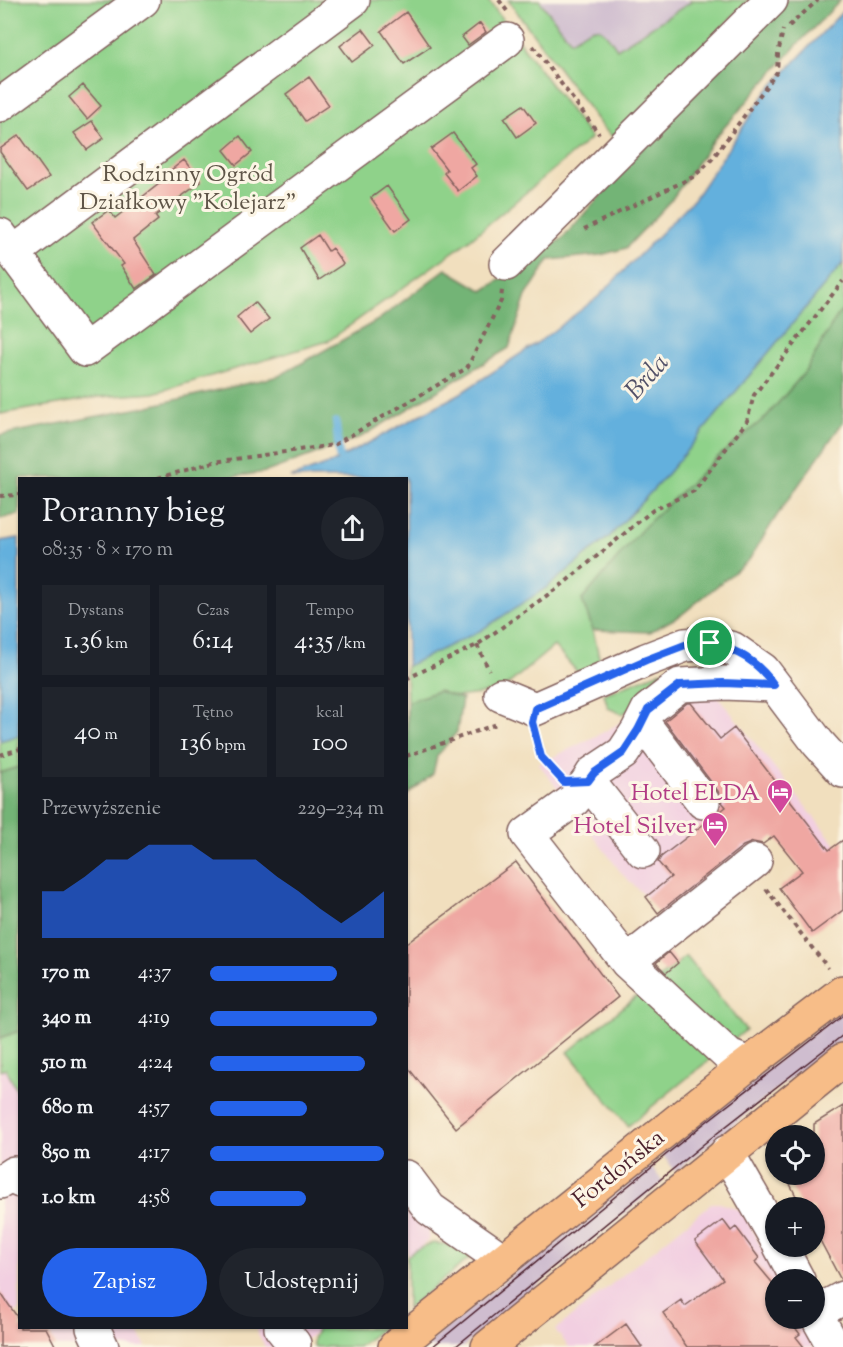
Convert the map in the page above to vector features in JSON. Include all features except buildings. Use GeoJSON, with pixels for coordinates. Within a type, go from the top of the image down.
{"type":"FeatureCollection","features":[{"type":"Feature","properties":{"kind":"main road","name":"Fordońska"},"geometry":{"type":"LineString","coordinates":[[395,1347],[749,1064],[838,984]]}},
{"type":"Feature","properties":{"kind":"main road"},"geometry":{"type":"LineString","coordinates":[[488,1347],[843,1060]]}},
{"type":"Feature","properties":{"kind":"street"},"geometry":{"type":"LineString","coordinates":[[0,105],[143,0]]}},
{"type":"Feature","properties":{"kind":"street"},"geometry":{"type":"LineString","coordinates":[[353,0],[7,244],[85,351],[516,32]]}},
{"type":"Feature","properties":{"kind":"street"},"geometry":{"type":"LineString","coordinates":[[506,264],[771,0]]}},
{"type":"Feature","properties":{"kind":"street"},"geometry":{"type":"LineString","coordinates":[[501,695],[535,709],[634,664],[685,645],[710,643],[733,649],[764,670],[818,743],[843,771]]}},
{"type":"Feature","properties":{"kind":"street"},"geometry":{"type":"LineString","coordinates":[[749,1064],[729,1056],[627,962],[527,834],[574,800],[594,773],[623,753],[648,710],[680,685],[723,683],[774,685]]}},
{"type":"Feature","properties":{"kind":"street"},"geometry":{"type":"LineString","coordinates":[[642,722],[703,802]]}},
{"type":"Feature","properties":{"kind":"street"},"geometry":{"type":"LineString","coordinates":[[588,781],[643,851]]}},
{"type":"Feature","properties":{"kind":"street"},"geometry":{"type":"LineString","coordinates":[[627,962],[752,864]]}},
{"type":"Feature","properties":{"kind":"street"},"geometry":{"type":"LineString","coordinates":[[727,1152],[765,1219]]}},
{"type":"Feature","properties":{"kind":"street"},"geometry":{"type":"LineString","coordinates":[[0,1182],[14,1173],[18,1178]]}},
{"type":"Feature","properties":{"kind":"street"},"geometry":{"type":"LineString","coordinates":[[408,1182],[418,1208],[503,1260]]}},
{"type":"Feature","properties":{"kind":"street"},"geometry":{"type":"LineString","coordinates":[[825,1311],[834,1347]]}},
{"type":"Feature","properties":{"kind":"street"},"geometry":{"type":"LineString","coordinates":[[93,1329],[102,1347]]}},
{"type":"Feature","properties":{"kind":"path"},"geometry":{"type":"LineString","coordinates":[[499,0],[516,32],[598,132]]}},
{"type":"Feature","properties":{"kind":"path"},"geometry":{"type":"LineString","coordinates":[[579,231],[693,177],[709,163],[777,72],[782,30],[818,0]]}},
{"type":"Feature","properties":{"kind":"path"},"geometry":{"type":"LineString","coordinates":[[162,477],[214,462],[334,445],[467,368],[501,301],[506,264]]}},
{"type":"Feature","properties":{"kind":"path"},"geometry":{"type":"LineString","coordinates":[[408,678],[477,645],[563,584],[654,510],[694,491],[747,420],[754,395],[843,281]]}},
{"type":"Feature","properties":{"kind":"path"},"geometry":{"type":"LineString","coordinates":[[0,496],[18,495]]}},
{"type":"Feature","properties":{"kind":"path"},"geometry":{"type":"LineString","coordinates":[[408,755],[535,709]]}},
{"type":"Feature","properties":{"kind":"path"},"geometry":{"type":"LineString","coordinates":[[535,709],[532,722],[541,757],[564,782],[588,781]]}},
{"type":"Feature","properties":{"kind":"path"},"geometry":{"type":"LineString","coordinates":[[0,755],[18,750]]}},
{"type":"Feature","properties":{"kind":"path"},"geometry":{"type":"LineString","coordinates":[[752,864],[838,984]]}},
{"type":"Feature","properties":{"kind":"shaded area"},"geometry":{"type":"Polygon","coordinates":[[[508,0],[726,0],[603,128],[508,0]]]}},
{"type":"Feature","properties":{"kind":"shaded area"},"geometry":{"type":"Polygon","coordinates":[[[700,674],[836,845],[802,871],[774,836],[664,921],[646,897],[623,875],[539,764],[606,731],[700,674]]]}},
{"type":"Feature","properties":{"kind":"shaded area"},"geometry":{"type":"Polygon","coordinates":[[[843,1009],[843,1039],[784,1083],[676,1172],[661,1153],[843,1009]]]}},
{"type":"Feature","properties":{"kind":"shaded area"},"geometry":{"type":"Polygon","coordinates":[[[6,1068],[18,1091],[18,1311],[0,1323],[0,1071],[6,1068]]]}},
{"type":"Feature","properties":{"kind":"shaded area"},"geometry":{"type":"Polygon","coordinates":[[[408,1164],[433,1195],[428,1241],[408,1257],[408,1164]]]}},
{"type":"Feature","properties":{"kind":"shaded area"},"geometry":{"type":"Polygon","coordinates":[[[644,1167],[653,1169],[663,1182],[463,1347],[423,1347],[644,1167]]]}},
{"type":"Feature","properties":{"kind":"shaded area"},"geometry":{"type":"Polygon","coordinates":[[[712,1203],[720,1203],[740,1210],[745,1216],[773,1269],[765,1269],[765,1329],[803,1329],[813,1347],[569,1347],[555,1330],[712,1203]]]}},
{"type":"Feature","properties":{"kind":"shaded area"},"geometry":{"type":"Polygon","coordinates":[[[48,1329],[137,1329],[146,1347],[57,1347],[48,1329]]]}},
{"type":"Feature","properties":{"kind":"shaded area"},"geometry":{"type":"Polygon","coordinates":[[[256,1329],[320,1329],[296,1347],[265,1347],[256,1329]]]}},
{"type":"Feature","properties":{"kind":"green space","name":"Rodzinny Ogród Działkowy \"Kolejarz\""},"geometry":{"type":"Polygon","coordinates":[[[0,0],[488,0],[591,138],[467,242],[328,341],[154,393],[99,397],[0,414],[0,0]]]}},
{"type":"Feature","properties":{"kind":"green space"},"geometry":{"type":"Polygon","coordinates":[[[508,0],[539,0],[571,41],[597,28],[606,34],[617,49],[691,2],[690,0],[749,0],[613,137],[603,128],[508,0]]]}},
{"type":"Feature","properties":{"kind":"green space"},"geometry":{"type":"Polygon","coordinates":[[[787,0],[841,0],[796,46],[714,139],[672,199],[626,248],[601,255],[549,260],[526,296],[509,348],[363,436],[266,472],[232,477],[18,477],[18,514],[0,519],[0,435],[145,407],[279,376],[378,320],[446,269],[483,291],[562,239],[638,153],[759,26],[787,0]]]}},
{"type":"Feature","properties":{"kind":"green space"},"geometry":{"type":"Polygon","coordinates":[[[843,263],[843,309],[805,372],[766,417],[713,461],[582,600],[593,630],[601,666],[582,677],[554,646],[505,687],[481,694],[456,697],[438,691],[408,702],[408,665],[546,588],[610,536],[663,479],[843,263]]]}},
{"type":"Feature","properties":{"kind":"green space"},"geometry":{"type":"Polygon","coordinates":[[[843,309],[843,422],[776,517],[749,560],[681,615],[650,632],[593,630],[582,600],[642,529],[713,461],[766,417],[805,372],[843,309]]]}},
{"type":"Feature","properties":{"kind":"green space"},"geometry":{"type":"Polygon","coordinates":[[[680,664],[680,673],[641,704],[622,714],[608,708],[604,694],[680,664]]]}},
{"type":"Feature","properties":{"kind":"green space"},"geometry":{"type":"Polygon","coordinates":[[[438,691],[462,699],[457,732],[437,756],[433,774],[408,794],[408,702],[438,691]]]}},
{"type":"Feature","properties":{"kind":"green space"},"geometry":{"type":"Polygon","coordinates":[[[18,735],[18,767],[0,773],[0,741],[18,735]]]}},
{"type":"Feature","properties":{"kind":"green space"},"geometry":{"type":"Polygon","coordinates":[[[18,767],[18,1031],[0,1038],[0,773],[18,767]]]}},
{"type":"Feature","properties":{"kind":"green space"},"geometry":{"type":"Polygon","coordinates":[[[686,956],[746,1030],[628,1126],[568,1052],[686,956]]]}},
{"type":"Feature","properties":{"kind":"green space"},"geometry":{"type":"Polygon","coordinates":[[[18,1032],[18,1093],[6,1069],[0,1071],[0,1038],[18,1032]]]}},
{"type":"Feature","properties":{"kind":"green space"},"geometry":{"type":"Polygon","coordinates":[[[433,1243],[450,1245],[472,1256],[408,1308],[408,1255],[433,1243]]]}},
{"type":"Feature","properties":{"kind":"green space"},"geometry":{"type":"Polygon","coordinates":[[[318,1329],[382,1329],[358,1347],[313,1347],[313,1339],[318,1329]]]}},
{"type":"Feature","properties":{"kind":"water","name":"Brda"},"geometry":{"type":"Polygon","coordinates":[[[843,11],[843,263],[663,479],[610,536],[546,588],[480,631],[408,666],[408,477],[293,477],[331,463],[461,393],[540,341],[598,297],[695,198],[767,91],[843,11]]]}},
{"type":"Feature","properties":{"kind":"water"},"geometry":{"type":"Polygon","coordinates":[[[18,538],[18,735],[0,741],[0,541],[18,538]]]}},
{"type":"Feature","properties":{"kind":"waterway"},"geometry":{"type":"LineString","coordinates":[[336,422],[339,456]]}},
{"type":"Feature","properties":{"kind":"tram line"},"geometry":{"type":"LineString","coordinates":[[432,1347],[701,1126],[843,1016]]}},
{"type":"Feature","properties":{"kind":"tram line"},"geometry":{"type":"LineString","coordinates":[[455,1347],[711,1138],[843,1035]]}},
{"type":"Feature","properties":{"kind":"place","name":"Hotel ELDA"},"geometry":{"type":"Point","coordinates":[780,815]}},
{"type":"Feature","properties":{"kind":"place","name":"Hotel Silver"},"geometry":{"type":"Point","coordinates":[715,848]}},
{"type":"Feature","properties":{"kind":"route"},"geometry":{"type":"LineString","coordinates":[[710,643],[733,649],[764,670],[774,685],[723,683],[680,685],[648,710],[623,753],[594,773],[588,781],[564,782],[541,757],[532,722],[535,709],[685,645],[710,643]]}}]}
